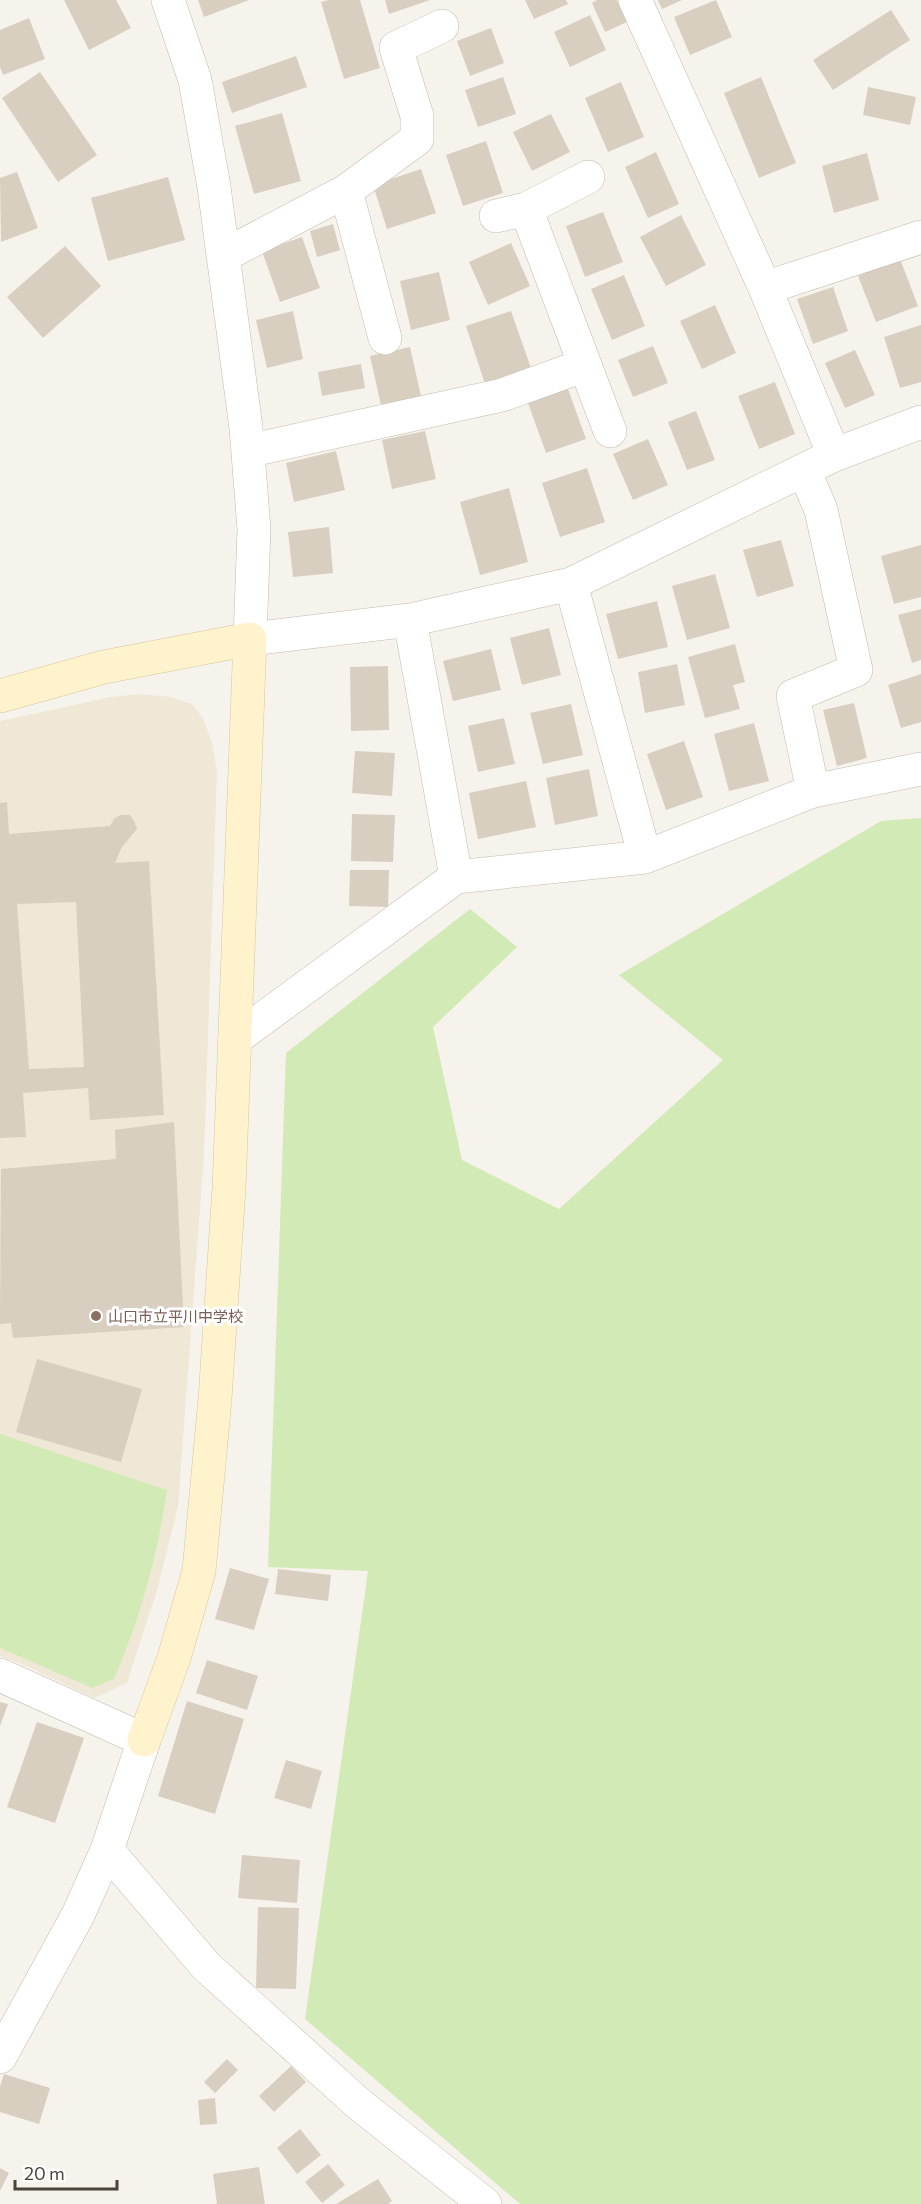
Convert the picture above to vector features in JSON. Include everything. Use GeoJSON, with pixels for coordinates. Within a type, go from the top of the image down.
{"type":"FeatureCollection","features":[{"type":"Feature","properties":{"kind":"street"},"geometry":{"type":"LineString","coordinates":[[0,2057],[78,1915],[107,1850],[174,1658],[199,1571],[215,1398],[226,1235],[235,1039],[254,529],[248,451],[214,187],[195,80],[168,0]]}},
{"type":"Feature","properties":{"kind":"street"},"geometry":{"type":"LineString","coordinates":[[635,0],[765,288],[834,455]]}},
{"type":"Feature","properties":{"kind":"street"},"geometry":{"type":"LineString","coordinates":[[223,256],[346,191],[417,140],[417,116],[396,48],[442,26]]}},
{"type":"Feature","properties":{"kind":"street"},"geometry":{"type":"LineString","coordinates":[[588,177],[511,212],[585,365],[610,430]]}},
{"type":"Feature","properties":{"kind":"street"},"geometry":{"type":"LineString","coordinates":[[346,191],[385,338]]}},
{"type":"Feature","properties":{"kind":"street"},"geometry":{"type":"LineString","coordinates":[[765,288],[921,237]]}},
{"type":"Feature","properties":{"kind":"street"},"geometry":{"type":"LineString","coordinates":[[248,451],[502,395],[585,365]]}},
{"type":"Feature","properties":{"kind":"street"},"geometry":{"type":"LineString","coordinates":[[0,696],[104,667],[250,639],[410,620],[571,584],[834,455],[921,422]]}},
{"type":"Feature","properties":{"kind":"street"},"geometry":{"type":"LineString","coordinates":[[804,470],[821,510],[856,670],[793,696],[813,791]]}},
{"type":"Feature","properties":{"kind":"street"},"geometry":{"type":"LineString","coordinates":[[571,584],[645,857]]}},
{"type":"Feature","properties":{"kind":"street"},"geometry":{"type":"LineString","coordinates":[[410,620],[456,877]]}},
{"type":"Feature","properties":{"kind":"street"},"geometry":{"type":"LineString","coordinates":[[235,1039],[456,877],[645,857],[813,791],[921,769]]}},
{"type":"Feature","properties":{"kind":"street"},"geometry":{"type":"LineString","coordinates":[[0,1675],[144,1740]]}},
{"type":"Feature","properties":{"kind":"street"},"geometry":{"type":"LineString","coordinates":[[107,1850],[206,1966],[359,2104],[485,2204]]}},
{"type":"Feature","properties":{"kind":"shaded area","name":"山口市立平川中学校"},"geometry":{"type":"Polygon","coordinates":[[[141,694],[170,697],[192,704],[203,718],[212,743],[217,772],[204,1154],[178,1507],[158,1587],[127,1683],[94,1698],[0,1656],[0,721],[111,697],[141,694]]]}},
{"type":"Feature","properties":{"kind":"green space"},"geometry":{"type":"Polygon","coordinates":[[[921,818],[921,2204],[520,2204],[305,2019],[368,1571],[268,1567],[286,1053],[470,909],[517,947],[433,1027],[462,1160],[559,1209],[723,1060],[619,975],[881,821],[921,818]]]}},
{"type":"Feature","properties":{"kind":"green space"},"geometry":{"type":"Polygon","coordinates":[[[0,1434],[167,1490],[159,1538],[147,1586],[114,1679],[92,1688],[0,1648],[0,1434]]]}},
{"type":"Feature","properties":{"kind":"building"},"geometry":{"type":"Polygon","coordinates":[[[64,0],[116,0],[131,28],[89,50],[64,0]]]}},
{"type":"Feature","properties":{"kind":"building"},"geometry":{"type":"Polygon","coordinates":[[[198,0],[249,0],[204,17],[198,0]]]}},
{"type":"Feature","properties":{"kind":"building"},"geometry":{"type":"Polygon","coordinates":[[[360,0],[380,68],[344,79],[321,2],[360,0]]]}},
{"type":"Feature","properties":{"kind":"building"},"geometry":{"type":"Polygon","coordinates":[[[385,0],[430,0],[389,14],[385,0]]]}},
{"type":"Feature","properties":{"kind":"building"},"geometry":{"type":"Polygon","coordinates":[[[525,0],[566,0],[568,4],[534,19],[525,0]]]}},
{"type":"Feature","properties":{"kind":"building"},"geometry":{"type":"Polygon","coordinates":[[[597,0],[617,0],[627,22],[605,32],[592,3],[597,0]]]}},
{"type":"Feature","properties":{"kind":"building"},"geometry":{"type":"Polygon","coordinates":[[[658,0],[682,0],[662,9],[658,0]]]}},
{"type":"Feature","properties":{"kind":"building"},"geometry":{"type":"Polygon","coordinates":[[[716,0],[732,37],[690,55],[674,17],[716,0]]]}},
{"type":"Feature","properties":{"kind":"building"},"geometry":{"type":"Polygon","coordinates":[[[891,10],[910,40],[833,90],[813,60],[891,10]]]}},
{"type":"Feature","properties":{"kind":"building"},"geometry":{"type":"Polygon","coordinates":[[[590,15],[606,50],[570,67],[554,32],[590,15]]]}},
{"type":"Feature","properties":{"kind":"building"},"geometry":{"type":"Polygon","coordinates":[[[29,18],[45,59],[3,75],[0,67],[0,30],[29,18]]]}},
{"type":"Feature","properties":{"kind":"building"},"geometry":{"type":"Polygon","coordinates":[[[491,28],[504,63],[470,76],[457,41],[491,28]]]}},
{"type":"Feature","properties":{"kind":"building"},"geometry":{"type":"Polygon","coordinates":[[[296,56],[307,87],[232,113],[222,82],[296,56]]]}},
{"type":"Feature","properties":{"kind":"building"},"geometry":{"type":"Polygon","coordinates":[[[40,72],[97,155],[58,182],[2,98],[40,72]]]}},
{"type":"Feature","properties":{"kind":"building"},"geometry":{"type":"Polygon","coordinates":[[[503,77],[516,114],[478,127],[465,90],[503,77]]]}},
{"type":"Feature","properties":{"kind":"building"},"geometry":{"type":"Polygon","coordinates":[[[761,77],[796,163],[759,178],[724,93],[761,77]]]}},
{"type":"Feature","properties":{"kind":"building"},"geometry":{"type":"Polygon","coordinates":[[[621,82],[644,137],[608,152],[585,98],[621,82]]]}},
{"type":"Feature","properties":{"kind":"building"},"geometry":{"type":"Polygon","coordinates":[[[868,87],[916,97],[910,125],[863,115],[868,87]]]}},
{"type":"Feature","properties":{"kind":"building"},"geometry":{"type":"Polygon","coordinates":[[[282,113],[301,181],[254,194],[235,126],[282,113]]]}},
{"type":"Feature","properties":{"kind":"building"},"geometry":{"type":"Polygon","coordinates":[[[551,114],[570,152],[532,171],[513,132],[551,114]]]}},
{"type":"Feature","properties":{"kind":"building"},"geometry":{"type":"Polygon","coordinates":[[[486,141],[503,193],[463,206],[446,155],[486,141]]]}},
{"type":"Feature","properties":{"kind":"building"},"geometry":{"type":"Polygon","coordinates":[[[656,152],[679,204],[648,218],[625,167],[656,152]]]}},
{"type":"Feature","properties":{"kind":"building"},"geometry":{"type":"Polygon","coordinates":[[[867,153],[879,200],[834,213],[822,166],[867,153]]]}},
{"type":"Feature","properties":{"kind":"building"},"geometry":{"type":"Polygon","coordinates":[[[421,169],[436,213],[387,229],[373,185],[421,169]]]}},
{"type":"Feature","properties":{"kind":"building"},"geometry":{"type":"Polygon","coordinates":[[[17,172],[38,228],[1,242],[0,178],[17,172]]]}},
{"type":"Feature","properties":{"kind":"building"},"geometry":{"type":"Polygon","coordinates":[[[168,177],[185,240],[108,261],[91,198],[168,177]]]}},
{"type":"Feature","properties":{"kind":"building"},"geometry":{"type":"Polygon","coordinates":[[[603,212],[623,262],[585,277],[566,226],[603,212]]]}},
{"type":"Feature","properties":{"kind":"building"},"geometry":{"type":"Polygon","coordinates":[[[681,215],[706,265],[666,286],[640,237],[681,215]]]}},
{"type":"Feature","properties":{"kind":"building"},"geometry":{"type":"Polygon","coordinates":[[[333,224],[340,250],[317,257],[310,231],[333,224]]]}},
{"type":"Feature","properties":{"kind":"building"},"geometry":{"type":"Polygon","coordinates":[[[302,237],[320,288],[280,302],[262,251],[302,237]]]}},
{"type":"Feature","properties":{"kind":"building"},"geometry":{"type":"Polygon","coordinates":[[[511,243],[530,286],[488,305],[469,262],[511,243]]]}},
{"type":"Feature","properties":{"kind":"building"},"geometry":{"type":"Polygon","coordinates":[[[65,246],[101,286],[43,338],[7,297],[65,246]]]}},
{"type":"Feature","properties":{"kind":"building"},"geometry":{"type":"Polygon","coordinates":[[[900,259],[918,306],[876,322],[858,276],[900,259]]]}},
{"type":"Feature","properties":{"kind":"building"},"geometry":{"type":"Polygon","coordinates":[[[439,272],[450,320],[411,330],[400,281],[439,272]]]}},
{"type":"Feature","properties":{"kind":"building"},"geometry":{"type":"Polygon","coordinates":[[[624,275],[645,326],[612,340],[591,289],[624,275]]]}},
{"type":"Feature","properties":{"kind":"building"},"geometry":{"type":"Polygon","coordinates":[[[833,287],[848,331],[813,344],[797,299],[833,287]]]}},
{"type":"Feature","properties":{"kind":"building"},"geometry":{"type":"Polygon","coordinates":[[[715,305],[736,353],[702,369],[680,321],[715,305]]]}},
{"type":"Feature","properties":{"kind":"building"},"geometry":{"type":"Polygon","coordinates":[[[293,311],[303,359],[267,368],[256,320],[293,311]]]}},
{"type":"Feature","properties":{"kind":"building"},"geometry":{"type":"Polygon","coordinates":[[[511,311],[531,368],[485,384],[466,326],[511,311]]]}},
{"type":"Feature","properties":{"kind":"building"},"geometry":{"type":"Polygon","coordinates":[[[921,325],[921,382],[900,388],[884,337],[921,325]]]}},
{"type":"Feature","properties":{"kind":"building"},"geometry":{"type":"Polygon","coordinates":[[[653,346],[668,383],[633,397],[618,360],[653,346]]]}},
{"type":"Feature","properties":{"kind":"building"},"geometry":{"type":"Polygon","coordinates":[[[410,347],[421,396],[381,405],[370,356],[410,347]]]}},
{"type":"Feature","properties":{"kind":"building"},"geometry":{"type":"Polygon","coordinates":[[[855,350],[875,395],[845,408],[825,363],[855,350]]]}},
{"type":"Feature","properties":{"kind":"building"},"geometry":{"type":"Polygon","coordinates":[[[361,364],[365,388],[322,396],[318,372],[361,364]]]}},
{"type":"Feature","properties":{"kind":"building"},"geometry":{"type":"Polygon","coordinates":[[[775,382],[795,434],[759,449],[738,396],[775,382]]]}},
{"type":"Feature","properties":{"kind":"building"},"geometry":{"type":"Polygon","coordinates":[[[568,389],[586,439],[546,453],[528,403],[568,389]]]}},
{"type":"Feature","properties":{"kind":"building"},"geometry":{"type":"Polygon","coordinates":[[[696,411],[715,460],[687,470],[668,422],[696,411]]]}},
{"type":"Feature","properties":{"kind":"building"},"geometry":{"type":"Polygon","coordinates":[[[425,431],[436,479],[392,489],[382,440],[425,431]]]}},
{"type":"Feature","properties":{"kind":"building"},"geometry":{"type":"Polygon","coordinates":[[[648,439],[668,485],[633,500],[613,454],[648,439]]]}},
{"type":"Feature","properties":{"kind":"building"},"geometry":{"type":"Polygon","coordinates":[[[336,451],[345,490],[294,502],[286,463],[336,451]]]}},
{"type":"Feature","properties":{"kind":"building"},"geometry":{"type":"Polygon","coordinates":[[[587,468],[605,522],[560,537],[542,483],[587,468]]]}},
{"type":"Feature","properties":{"kind":"building"},"geometry":{"type":"Polygon","coordinates":[[[509,488],[528,562],[480,575],[460,502],[509,488]]]}},
{"type":"Feature","properties":{"kind":"building"},"geometry":{"type":"Polygon","coordinates":[[[329,527],[333,573],[293,577],[288,532],[329,527]]]}},
{"type":"Feature","properties":{"kind":"building"},"geometry":{"type":"Polygon","coordinates":[[[781,540],[794,586],[757,597],[743,550],[781,540]]]}},
{"type":"Feature","properties":{"kind":"building"},"geometry":{"type":"Polygon","coordinates":[[[921,545],[921,597],[894,604],[881,556],[921,545]]]}},
{"type":"Feature","properties":{"kind":"building"},"geometry":{"type":"Polygon","coordinates":[[[715,574],[730,628],[687,640],[672,586],[715,574]]]}},
{"type":"Feature","properties":{"kind":"building"},"geometry":{"type":"Polygon","coordinates":[[[657,601],[668,647],[618,659],[606,614],[657,601]]]}},
{"type":"Feature","properties":{"kind":"building"},"geometry":{"type":"Polygon","coordinates":[[[921,609],[921,660],[912,663],[898,615],[921,609]]]}},
{"type":"Feature","properties":{"kind":"building"},"geometry":{"type":"Polygon","coordinates":[[[549,628],[561,675],[522,685],[510,638],[549,628]]]}},
{"type":"Feature","properties":{"kind":"building"},"geometry":{"type":"Polygon","coordinates":[[[735,644],[745,682],[733,685],[740,709],[705,718],[688,657],[735,644]]]}},
{"type":"Feature","properties":{"kind":"building"},"geometry":{"type":"Polygon","coordinates":[[[491,649],[501,690],[453,701],[443,661],[491,649]]]}},
{"type":"Feature","properties":{"kind":"building"},"geometry":{"type":"Polygon","coordinates":[[[677,664],[685,705],[645,713],[638,672],[677,664]]]}},
{"type":"Feature","properties":{"kind":"building"},"geometry":{"type":"Polygon","coordinates":[[[388,666],[389,730],[351,731],[350,667],[388,666]]]}},
{"type":"Feature","properties":{"kind":"building"},"geometry":{"type":"Polygon","coordinates":[[[921,674],[921,722],[901,728],[888,685],[921,674]]]}},
{"type":"Feature","properties":{"kind":"building"},"geometry":{"type":"Polygon","coordinates":[[[854,703],[867,758],[837,766],[823,710],[854,703]]]}},
{"type":"Feature","properties":{"kind":"building"},"geometry":{"type":"Polygon","coordinates":[[[571,704],[583,755],[543,764],[530,713],[571,704]]]}},
{"type":"Feature","properties":{"kind":"building"},"geometry":{"type":"Polygon","coordinates":[[[504,718],[515,764],[478,772],[468,726],[504,718]]]}},
{"type":"Feature","properties":{"kind":"building"},"geometry":{"type":"Polygon","coordinates":[[[754,723],[769,781],[729,791],[714,734],[754,723]]]}},
{"type":"Feature","properties":{"kind":"building"},"geometry":{"type":"Polygon","coordinates":[[[684,741],[703,797],[666,810],[647,754],[684,741]]]}},
{"type":"Feature","properties":{"kind":"building"},"geometry":{"type":"Polygon","coordinates":[[[355,751],[395,753],[392,796],[352,793],[355,751]]]}},
{"type":"Feature","properties":{"kind":"building"},"geometry":{"type":"Polygon","coordinates":[[[589,769],[598,816],[555,825],[546,778],[589,769]]]}},
{"type":"Feature","properties":{"kind":"building"},"geometry":{"type":"Polygon","coordinates":[[[526,781],[536,827],[478,839],[469,793],[526,781]]]}},
{"type":"Feature","properties":{"kind":"building"},"geometry":{"type":"Polygon","coordinates":[[[7,802],[9,834],[110,826],[120,815],[130,815],[134,821],[137,829],[122,847],[115,863],[149,861],[164,1115],[90,1120],[88,1088],[23,1093],[26,1137],[0,1138],[0,803],[7,802]],[[76,902],[17,904],[29,1069],[84,1067],[76,902]]]}},
{"type":"Feature","properties":{"kind":"building"},"geometry":{"type":"Polygon","coordinates":[[[352,814],[395,815],[393,862],[351,861],[352,814]]]}},
{"type":"Feature","properties":{"kind":"building"},"geometry":{"type":"Polygon","coordinates":[[[350,870],[389,870],[388,907],[349,906],[350,870]]]}},
{"type":"Feature","properties":{"kind":"building"},"geometry":{"type":"Polygon","coordinates":[[[174,1122],[184,1327],[13,1338],[11,1323],[0,1324],[1,1169],[116,1159],[115,1130],[174,1122]]]}},
{"type":"Feature","properties":{"kind":"building"},"geometry":{"type":"Polygon","coordinates":[[[37,1359],[142,1389],[121,1462],[16,1432],[37,1359]]]}},
{"type":"Feature","properties":{"kind":"building"},"geometry":{"type":"Polygon","coordinates":[[[230,1568],[269,1579],[254,1630],[215,1619],[230,1568]]]}},
{"type":"Feature","properties":{"kind":"building"},"geometry":{"type":"Polygon","coordinates":[[[278,1569],[331,1575],[328,1601],[275,1594],[278,1569]]]}},
{"type":"Feature","properties":{"kind":"building"},"geometry":{"type":"Polygon","coordinates":[[[207,1660],[258,1676],[247,1710],[196,1693],[207,1660]]]}},
{"type":"Feature","properties":{"kind":"building"},"geometry":{"type":"Polygon","coordinates":[[[187,1701],[244,1719],[215,1814],[158,1796],[187,1701]]]}},
{"type":"Feature","properties":{"kind":"building"},"geometry":{"type":"Polygon","coordinates":[[[0,1702],[8,1704],[0,1726],[0,1702]]]}},
{"type":"Feature","properties":{"kind":"building"},"geometry":{"type":"Polygon","coordinates":[[[37,1722],[84,1738],[55,1823],[7,1807],[37,1722]]]}},
{"type":"Feature","properties":{"kind":"building"},"geometry":{"type":"Polygon","coordinates":[[[286,1760],[322,1771],[311,1809],[274,1798],[286,1760]]]}},
{"type":"Feature","properties":{"kind":"building"},"geometry":{"type":"Polygon","coordinates":[[[242,1855],[300,1860],[297,1903],[238,1898],[242,1855]]]}},
{"type":"Feature","properties":{"kind":"building"},"geometry":{"type":"Polygon","coordinates":[[[258,1907],[299,1908],[296,1989],[256,1988],[258,1907]]]}},
{"type":"Feature","properties":{"kind":"building"},"geometry":{"type":"Polygon","coordinates":[[[227,2059],[238,2070],[215,2093],[204,2082],[227,2059]]]}},
{"type":"Feature","properties":{"kind":"building"},"geometry":{"type":"Polygon","coordinates":[[[291,2066],[306,2082],[274,2112],[259,2096],[291,2066]]]}},
{"type":"Feature","properties":{"kind":"building"},"geometry":{"type":"Polygon","coordinates":[[[4,2074],[50,2088],[39,2124],[0,2112],[0,2087],[4,2074]]]}},
{"type":"Feature","properties":{"kind":"building"},"geometry":{"type":"Polygon","coordinates":[[[215,2098],[217,2124],[200,2125],[198,2100],[215,2098]]]}},
{"type":"Feature","properties":{"kind":"building"},"geometry":{"type":"Polygon","coordinates":[[[300,2129],[321,2155],[297,2174],[277,2148],[300,2129]]]}},
{"type":"Feature","properties":{"kind":"building"},"geometry":{"type":"Polygon","coordinates":[[[328,2164],[345,2185],[322,2203],[305,2182],[328,2164]]]}},
{"type":"Feature","properties":{"kind":"building"},"geometry":{"type":"Polygon","coordinates":[[[259,2167],[265,2204],[217,2204],[213,2174],[259,2167]]]}},
{"type":"Feature","properties":{"kind":"building"},"geometry":{"type":"Polygon","coordinates":[[[0,2168],[9,2173],[0,2191],[0,2168]]]}},
{"type":"Feature","properties":{"kind":"building"},"geometry":{"type":"Polygon","coordinates":[[[378,2179],[392,2201],[388,2204],[336,2204],[378,2179]]]}},
{"type":"Feature","properties":{"kind":"place","name":"山口市立平川中学校"},"geometry":{"type":"Point","coordinates":[96,1316]}}]}
